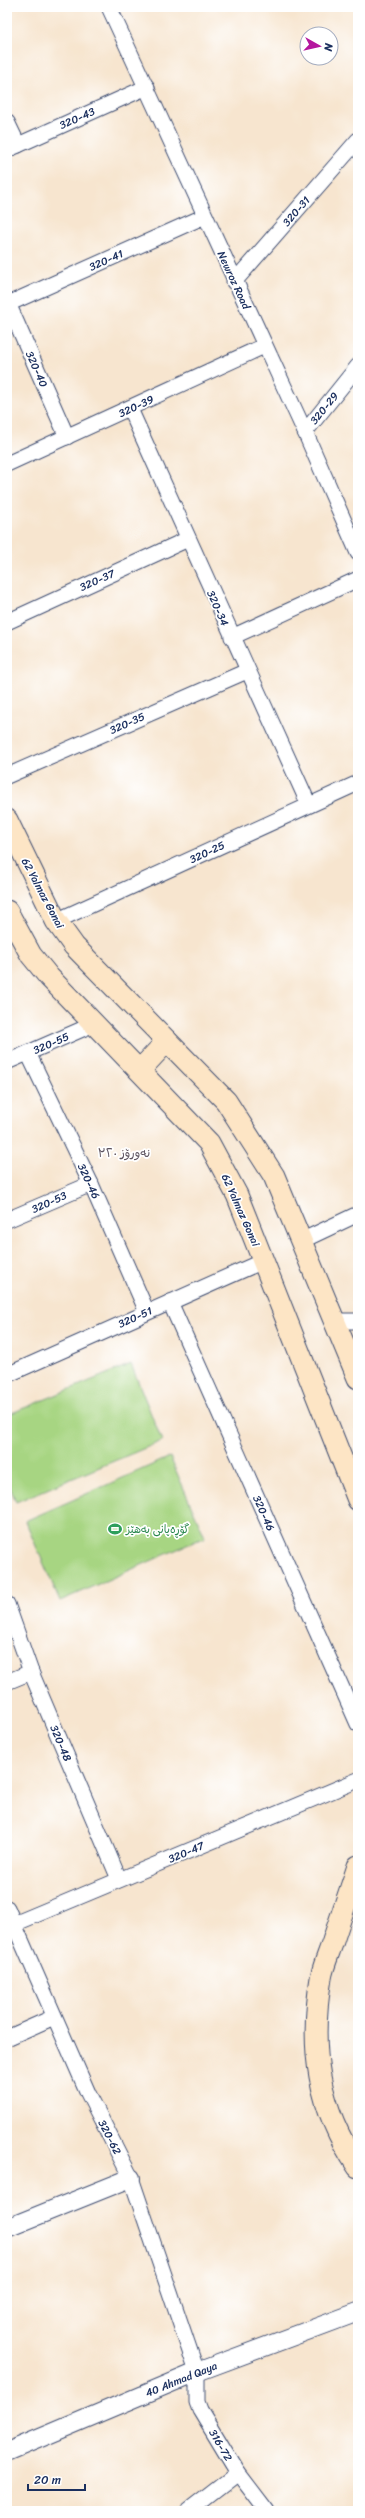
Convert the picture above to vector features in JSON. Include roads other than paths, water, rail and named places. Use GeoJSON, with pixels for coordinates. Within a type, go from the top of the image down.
{"type":"FeatureCollection","features":[{"type":"Feature","properties":{"kind":"main road","name":"62 Yalmaz Gonai"},"geometry":{"type":"LineString","coordinates":[[7,820],[56,921],[74,946],[226,1101],[274,1176],[358,1378]]}},
{"type":"Feature","properties":{"kind":"main road","name":"62 Yalmaz Gonai"},"geometry":{"type":"LineString","coordinates":[[7,911],[31,955],[94,1024],[209,1143],[237,1195],[358,1500]]}},
{"type":"Feature","properties":{"kind":"main road"},"geometry":{"type":"LineString","coordinates":[[140,1070],[166,1041]]}},
{"type":"Feature","properties":{"kind":"main road"},"geometry":{"type":"LineString","coordinates":[[358,1866],[321,1977],[317,2010],[317,2050],[321,2091],[331,2120],[358,2167]]}},
{"type":"Feature","properties":{"kind":"street","name":"Newroz Road"},"geometry":{"type":"LineString","coordinates":[[109,7],[147,86],[234,282],[305,432],[358,553]]}},
{"type":"Feature","properties":{"kind":"street","name":"320-43"},"geometry":{"type":"LineString","coordinates":[[12,148],[147,86]]}},
{"type":"Feature","properties":{"kind":"street"},"geometry":{"type":"LineString","coordinates":[[7,122],[12,148]]}},
{"type":"Feature","properties":{"kind":"street","name":"320-31"},"geometry":{"type":"LineString","coordinates":[[234,282],[358,140]]}},
{"type":"Feature","properties":{"kind":"street","name":"320-41"},"geometry":{"type":"LineString","coordinates":[[8,303],[205,216]]}},
{"type":"Feature","properties":{"kind":"street","name":"320-40"},"geometry":{"type":"LineString","coordinates":[[8,303],[67,437]]}},
{"type":"Feature","properties":{"kind":"street","name":"320-39"},"geometry":{"type":"LineString","coordinates":[[7,464],[130,409],[264,346]]}},
{"type":"Feature","properties":{"kind":"street","name":"320-29"},"geometry":{"type":"LineString","coordinates":[[305,432],[358,366]]}},
{"type":"Feature","properties":{"kind":"street","name":"320-34"},"geometry":{"type":"LineString","coordinates":[[130,409],[308,805]]}},
{"type":"Feature","properties":{"kind":"street","name":"320-37"},"geometry":{"type":"LineString","coordinates":[[7,622],[188,539]]}},
{"type":"Feature","properties":{"kind":"street"},"geometry":{"type":"LineString","coordinates":[[232,638],[358,579]]}},
{"type":"Feature","properties":{"kind":"street","name":"320-35"},"geometry":{"type":"LineString","coordinates":[[7,776],[247,671]]}},
{"type":"Feature","properties":{"kind":"street","name":"320-25"},"geometry":{"type":"LineString","coordinates":[[56,921],[358,783]]}},
{"type":"Feature","properties":{"kind":"street","name":"320-55"},"geometry":{"type":"LineString","coordinates":[[7,1062],[94,1024]]}},
{"type":"Feature","properties":{"kind":"street","name":"320-46"},"geometry":{"type":"LineString","coordinates":[[28,1053],[91,1184],[147,1312]]}},
{"type":"Feature","properties":{"kind":"street","name":"320-53"},"geometry":{"type":"LineString","coordinates":[[7,1220],[91,1184]]}},
{"type":"Feature","properties":{"kind":"street"},"geometry":{"type":"LineString","coordinates":[[301,1241],[358,1214]]}},
{"type":"Feature","properties":{"kind":"street","name":"320-51"},"geometry":{"type":"LineString","coordinates":[[7,1375],[264,1261]]}},
{"type":"Feature","properties":{"kind":"street","name":"320-46"},"geometry":{"type":"LineString","coordinates":[[170,1302],[358,1724]]}},
{"type":"Feature","properties":{"kind":"street"},"geometry":{"type":"LineString","coordinates":[[333,1321],[358,1321]]}},
{"type":"Feature","properties":{"kind":"street","name":"320-48"},"geometry":{"type":"LineString","coordinates":[[7,1604],[31,1672],[120,1879]]}},
{"type":"Feature","properties":{"kind":"street"},"geometry":{"type":"LineString","coordinates":[[7,1682],[31,1672]]}},
{"type":"Feature","properties":{"kind":"street","name":"320-47"},"geometry":{"type":"LineString","coordinates":[[14,1924],[358,1780]]}},
{"type":"Feature","properties":{"kind":"street","name":"320-62"},"geometry":{"type":"LineString","coordinates":[[7,1908],[88,2093],[131,2178],[197,2372]]}},
{"type":"Feature","properties":{"kind":"street"},"geometry":{"type":"LineString","coordinates":[[7,2038],[54,2017]]}},
{"type":"Feature","properties":{"kind":"street"},"geometry":{"type":"LineString","coordinates":[[7,2228],[131,2178]]}},
{"type":"Feature","properties":{"kind":"street","name":"40 Ahmad Qaya"},"geometry":{"type":"LineString","coordinates":[[7,2452],[197,2372],[358,2312]]}},
{"type":"Feature","properties":{"kind":"street","name":"316-72"},"geometry":{"type":"LineString","coordinates":[[197,2372],[197,2402],[238,2473],[267,2511]]}},
{"type":"Feature","properties":{"kind":"street"},"geometry":{"type":"LineString","coordinates":[[189,2511],[238,2473]]}},
{"type":"Feature","properties":{"kind":"place","name":"گۆڕەپانی بەهێز"},"geometry":{"type":"Point","coordinates":[115,1529]}},
{"type":"Feature","properties":{"kind":"district","name":"نەورۆز ٣٢٠"},"geometry":{"type":"Point","coordinates":[124,1153]}}]}
